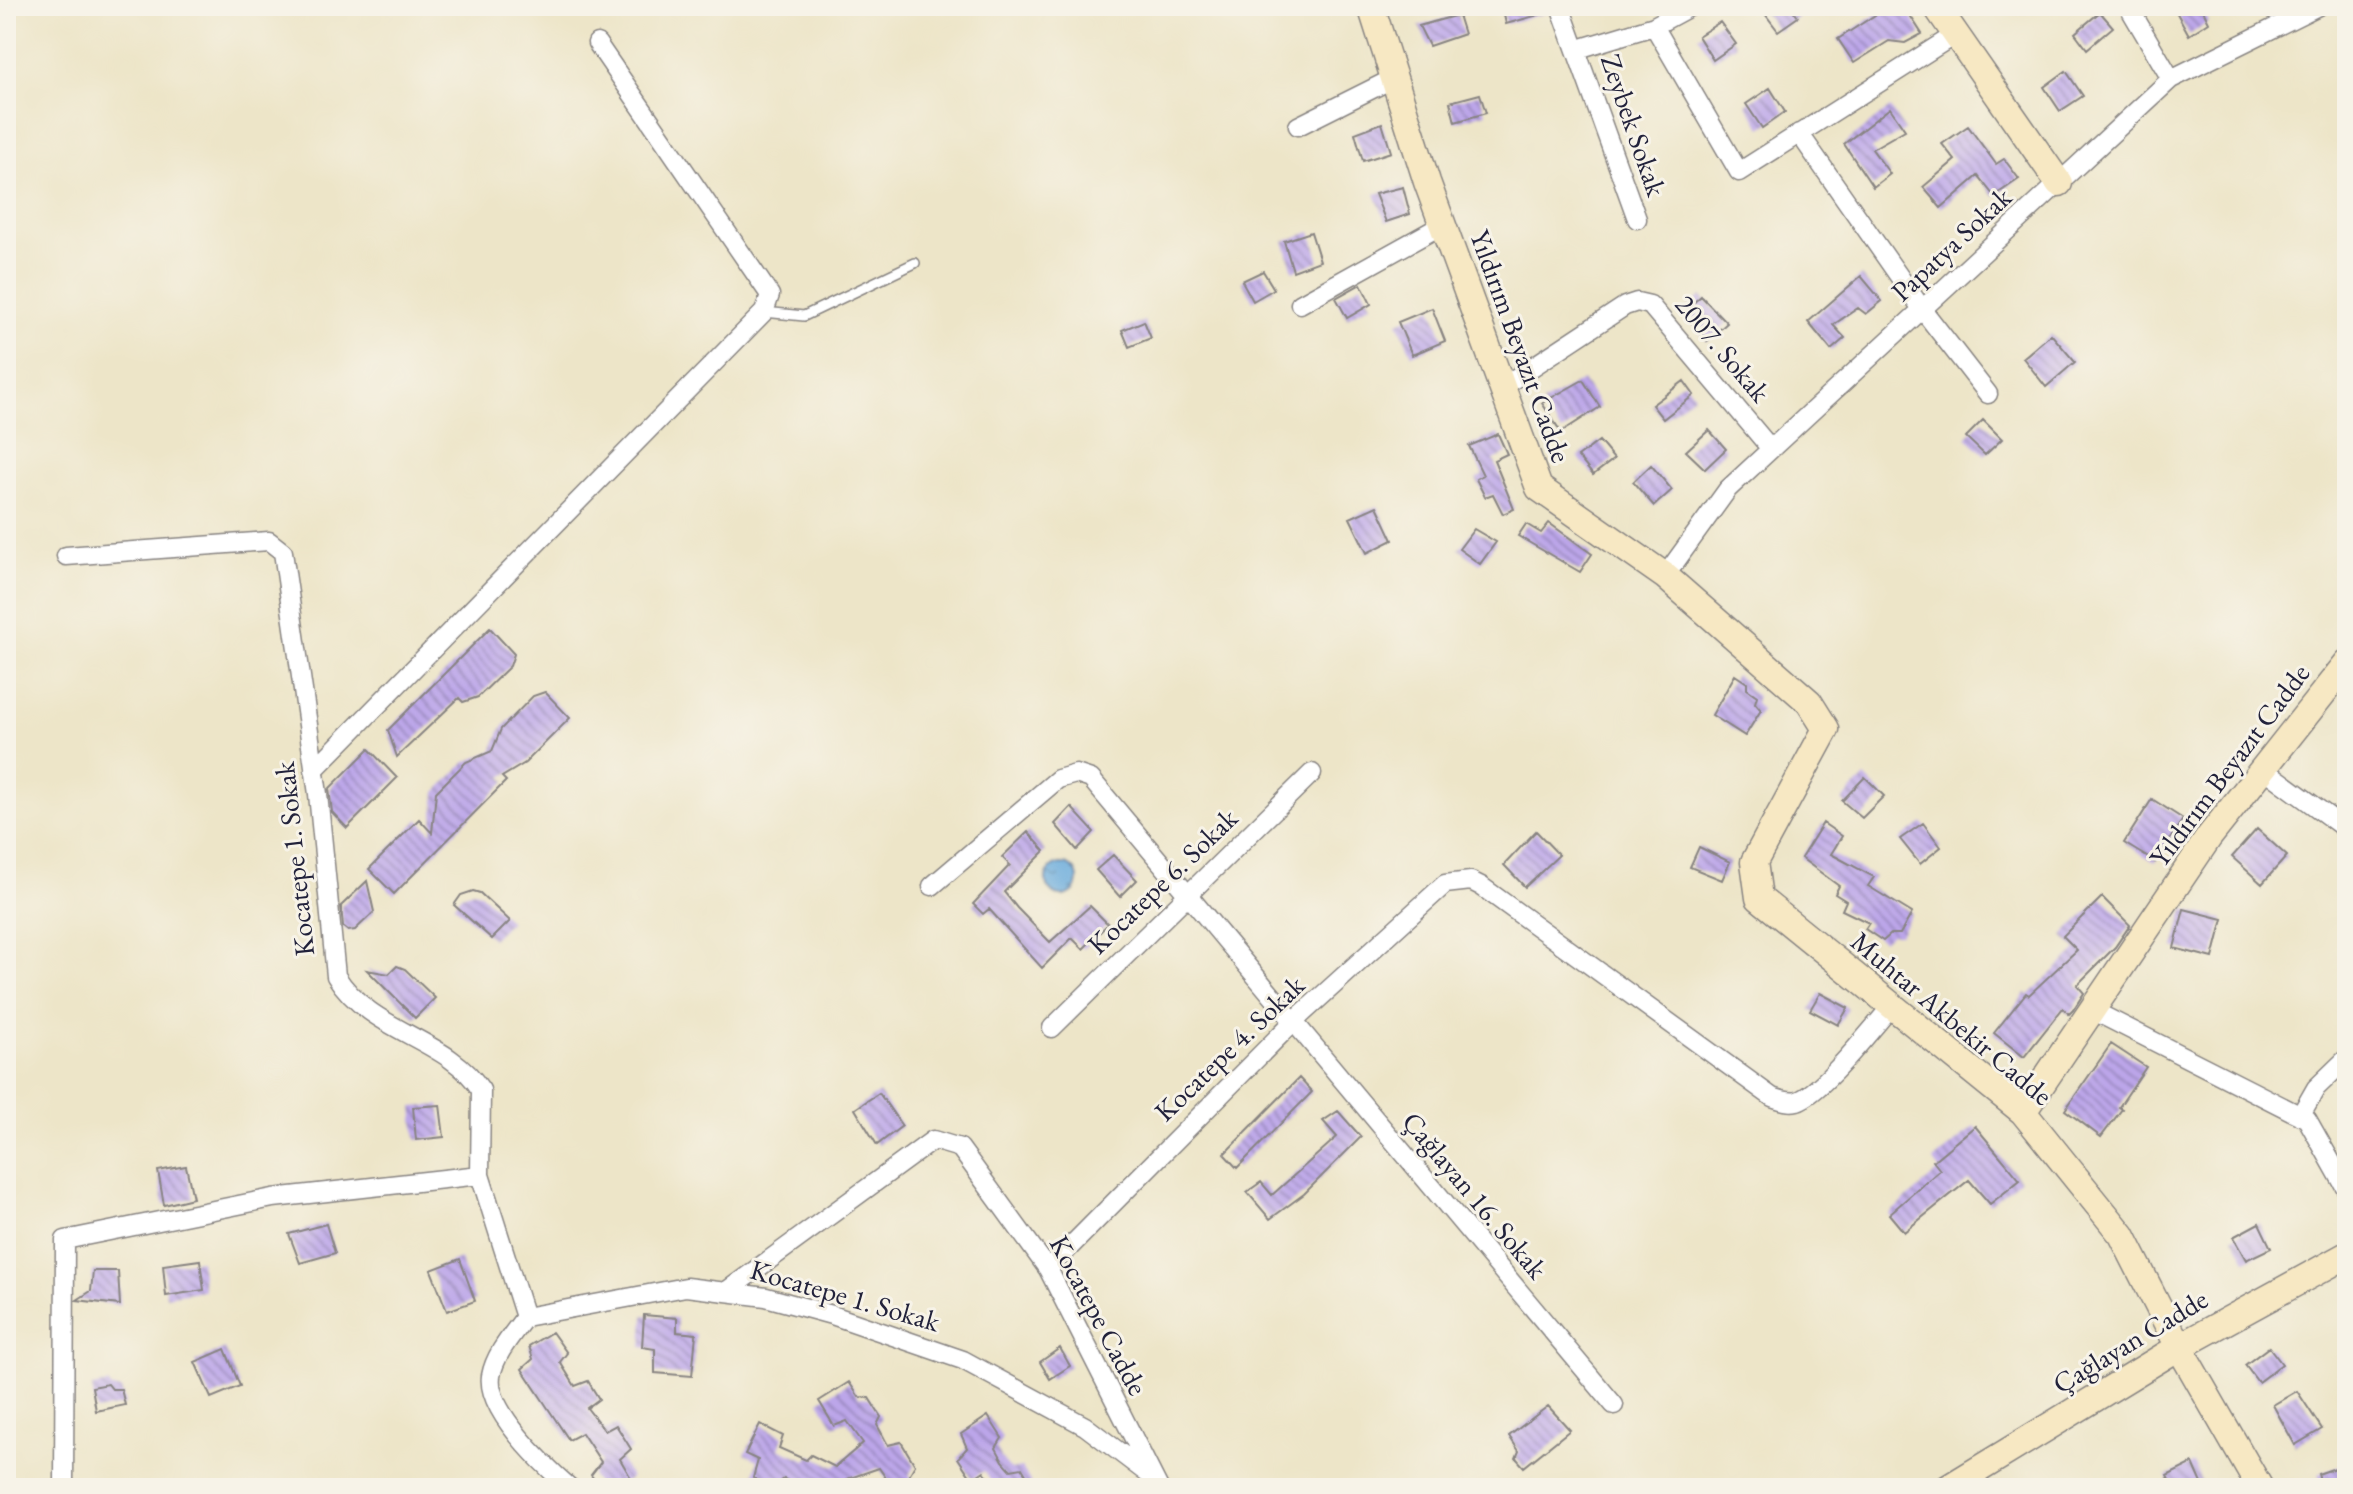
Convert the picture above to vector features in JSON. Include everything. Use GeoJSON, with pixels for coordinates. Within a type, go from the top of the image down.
{"type":"FeatureCollection","features":[{"type":"Feature","properties":{"kind":"street","name":"Yıldırım Beyazıt Cadde"},"geometry":{"type":"LineString","coordinates":[[1371,6],[1442,225],[1539,488],[1665,576],[1809,702],[1826,729],[1754,862],[1759,898]]}},
{"type":"Feature","properties":{"kind":"street","name":"Zeybek Sokak"},"geometry":{"type":"LineString","coordinates":[[1560,6],[1637,219]]}},
{"type":"Feature","properties":{"kind":"street"},"geometry":{"type":"LineString","coordinates":[[1578,49],[1654,26],[1691,6]]}},
{"type":"Feature","properties":{"kind":"street"},"geometry":{"type":"LineString","coordinates":[[1936,6],[2059,183]]}},
{"type":"Feature","properties":{"kind":"street"},"geometry":{"type":"LineString","coordinates":[[2128,6],[2171,79]]}},
{"type":"Feature","properties":{"kind":"street","name":"Papatya Sokak"},"geometry":{"type":"LineString","coordinates":[[1665,576],[1728,489],[2171,79],[2318,6]]}},
{"type":"Feature","properties":{"kind":"street"},"geometry":{"type":"LineString","coordinates":[[1654,26],[1739,172],[1956,34]]}},
{"type":"Feature","properties":{"kind":"street"},"geometry":{"type":"LineString","coordinates":[[314,770],[764,312],[770,295],[597,43]]}},
{"type":"Feature","properties":{"kind":"street"},"geometry":{"type":"LineString","coordinates":[[1298,126],[1394,78]]}},
{"type":"Feature","properties":{"kind":"street"},"geometry":{"type":"LineString","coordinates":[[1799,133],[1922,309],[1988,394]]}},
{"type":"Feature","properties":{"kind":"street"},"geometry":{"type":"LineString","coordinates":[[1300,304],[1442,225]]}},
{"type":"Feature","properties":{"kind":"street","name":"2007. Sokak"},"geometry":{"type":"LineString","coordinates":[[1502,387],[1625,306],[1637,302],[1650,305],[1771,449]]}},
{"type":"Feature","properties":{"kind":"street","name":"Kocatepe 1. Sokak"},"geometry":{"type":"LineString","coordinates":[[66,556],[269,541],[283,552],[314,770],[336,976],[347,995],[376,1019],[452,1062],[475,1080],[484,1102],[480,1175],[525,1317],[651,1291],[686,1287],[728,1290],[832,1315],[963,1360],[1085,1426],[1155,1482]]}},
{"type":"Feature","properties":{"kind":"street","name":"Yıldırım Beyazıt Cadde"},"geometry":{"type":"LineString","coordinates":[[2023,1112],[2209,837],[2347,663]]}},
{"type":"Feature","properties":{"kind":"street"},"geometry":{"type":"LineString","coordinates":[[2264,769],[2347,830]]}},
{"type":"Feature","properties":{"kind":"street","name":"Kocatepe 6. Sokak"},"geometry":{"type":"LineString","coordinates":[[1052,1028],[1312,773]]}},
{"type":"Feature","properties":{"kind":"street","name":"Çağlayan 16. Sokak"},"geometry":{"type":"LineString","coordinates":[[932,886],[1058,779],[1076,774],[1091,779],[1614,1405]]}},
{"type":"Feature","properties":{"kind":"street","name":"Kocatepe 4. Sokak"},"geometry":{"type":"LineString","coordinates":[[1048,1269],[1293,1022],[1445,884],[1459,882],[1481,886],[1772,1097],[1785,1102],[1796,1102],[1820,1084],[1892,1006]]}},
{"type":"Feature","properties":{"kind":"street","name":"Muhtar Akbekir Cadde"},"geometry":{"type":"LineString","coordinates":[[1759,898],[2023,1112],[2122,1235],[2179,1347],[2260,1488]]}},
{"type":"Feature","properties":{"kind":"street"},"geometry":{"type":"LineString","coordinates":[[2090,1009],[2307,1119],[2347,1190]]}},
{"type":"Feature","properties":{"kind":"street"},"geometry":{"type":"LineString","coordinates":[[2300,1116],[2316,1088],[2347,1058]]}},
{"type":"Feature","properties":{"kind":"street","name":"Kocatepe Cadde"},"geometry":{"type":"LineString","coordinates":[[728,1290],[933,1140],[960,1148],[1048,1269],[1155,1482]]}},
{"type":"Feature","properties":{"kind":"street"},"geometry":{"type":"LineString","coordinates":[[64,1488],[65,1240],[273,1198],[480,1175]]}},
{"type":"Feature","properties":{"kind":"street","name":"Çağlayan Cadde"},"geometry":{"type":"LineString","coordinates":[[1948,1488],[2179,1347],[2347,1255]]}},
{"type":"Feature","properties":{"kind":"street"},"geometry":{"type":"LineString","coordinates":[[525,1317],[496,1362],[491,1396],[540,1462],[570,1488]]}},
{"type":"Feature","properties":{"kind":"lane"},"geometry":{"type":"LineString","coordinates":[[764,312],[804,316],[915,263]]}},
{"type":"Feature","properties":{"kind":"water"},"geometry":{"type":"Polygon","coordinates":[[[1062,864],[1073,869],[1078,880],[1073,891],[1062,896],[1051,891],[1046,880],[1051,869],[1062,864]]]}},
{"type":"Feature","properties":{"kind":"building"},"geometry":{"type":"Polygon","coordinates":[[[1502,6],[1548,6],[1549,12],[1506,24],[1502,6]]]}},
{"type":"Feature","properties":{"kind":"building"},"geometry":{"type":"Polygon","coordinates":[[[1759,6],[1790,6],[1798,17],[1778,31],[1759,6]]]}},
{"type":"Feature","properties":{"kind":"building"},"geometry":{"type":"Polygon","coordinates":[[[1889,6],[1904,6],[1922,34],[1905,43],[1889,41],[1854,63],[1838,39],[1889,6]]]}},
{"type":"Feature","properties":{"kind":"building"},"geometry":{"type":"Polygon","coordinates":[[[2173,6],[2201,6],[2209,22],[2189,35],[2173,6]]]}},
{"type":"Feature","properties":{"kind":"building"},"geometry":{"type":"Polygon","coordinates":[[[2100,12],[2113,27],[2087,49],[2075,33],[2100,12]]]}},
{"type":"Feature","properties":{"kind":"building"},"geometry":{"type":"Polygon","coordinates":[[[1458,15],[1464,34],[1429,46],[1419,26],[1458,15]]]}},
{"type":"Feature","properties":{"kind":"building"},"geometry":{"type":"Polygon","coordinates":[[[1720,22],[1736,44],[1713,60],[1698,36],[1720,22]]]}},
{"type":"Feature","properties":{"kind":"building"},"geometry":{"type":"Polygon","coordinates":[[[2066,71],[2083,96],[2060,111],[2044,87],[2066,71]]]}},
{"type":"Feature","properties":{"kind":"building"},"geometry":{"type":"Polygon","coordinates":[[[1770,88],[1785,112],[1762,128],[1746,104],[1770,88]]]}},
{"type":"Feature","properties":{"kind":"building"},"geometry":{"type":"Polygon","coordinates":[[[1480,94],[1486,113],[1455,122],[1450,102],[1480,94]]]}},
{"type":"Feature","properties":{"kind":"building"},"geometry":{"type":"Polygon","coordinates":[[[1890,108],[1905,130],[1872,149],[1890,174],[1873,187],[1844,144],[1890,108]]]}},
{"type":"Feature","properties":{"kind":"building"},"geometry":{"type":"Polygon","coordinates":[[[1382,123],[1391,152],[1363,161],[1355,133],[1382,123]]]}},
{"type":"Feature","properties":{"kind":"building"},"geometry":{"type":"Polygon","coordinates":[[[1968,126],[1996,164],[2004,159],[2019,179],[1994,196],[1978,176],[1941,208],[1923,187],[1955,160],[1942,144],[1968,126]]]}},
{"type":"Feature","properties":{"kind":"building"},"geometry":{"type":"Polygon","coordinates":[[[1403,187],[1410,214],[1386,222],[1375,194],[1403,187]]]}},
{"type":"Feature","properties":{"kind":"building"},"geometry":{"type":"Polygon","coordinates":[[[1311,232],[1320,261],[1293,271],[1284,241],[1311,232]]]}},
{"type":"Feature","properties":{"kind":"building"},"geometry":{"type":"Polygon","coordinates":[[[1263,271],[1274,289],[1253,301],[1242,281],[1263,271]]]}},
{"type":"Feature","properties":{"kind":"building"},"geometry":{"type":"Polygon","coordinates":[[[1861,276],[1882,301],[1866,314],[1858,308],[1833,325],[1845,338],[1831,350],[1808,322],[1861,276]]]}},
{"type":"Feature","properties":{"kind":"building"},"geometry":{"type":"Polygon","coordinates":[[[1361,284],[1371,304],[1347,318],[1336,298],[1361,284]]]}},
{"type":"Feature","properties":{"kind":"building"},"geometry":{"type":"Polygon","coordinates":[[[1701,296],[1727,323],[1707,341],[1683,312],[1701,296]]]}},
{"type":"Feature","properties":{"kind":"building"},"geometry":{"type":"Polygon","coordinates":[[[1432,308],[1445,341],[1412,355],[1398,322],[1432,308]]]}},
{"type":"Feature","properties":{"kind":"building"},"geometry":{"type":"Polygon","coordinates":[[[1144,321],[1151,338],[1129,347],[1122,330],[1144,321]]]}},
{"type":"Feature","properties":{"kind":"building"},"geometry":{"type":"Polygon","coordinates":[[[2051,334],[2075,362],[2046,387],[2023,358],[2051,334]]]}},
{"type":"Feature","properties":{"kind":"building"},"geometry":{"type":"Polygon","coordinates":[[[1583,380],[1600,407],[1561,432],[1542,403],[1583,380]]]}},
{"type":"Feature","properties":{"kind":"building"},"geometry":{"type":"Polygon","coordinates":[[[1684,381],[1694,395],[1663,419],[1652,405],[1684,381]]]}},
{"type":"Feature","properties":{"kind":"building"},"geometry":{"type":"Polygon","coordinates":[[[1983,420],[2002,439],[1985,455],[1966,437],[1983,420]]]}},
{"type":"Feature","properties":{"kind":"building"},"geometry":{"type":"Polygon","coordinates":[[[1709,430],[1726,449],[1705,469],[1686,451],[1709,430]]]}},
{"type":"Feature","properties":{"kind":"building"},"geometry":{"type":"Polygon","coordinates":[[[1498,434],[1507,454],[1494,460],[1514,509],[1503,514],[1493,494],[1485,497],[1476,479],[1483,475],[1469,446],[1498,434]]]}},
{"type":"Feature","properties":{"kind":"building"},"geometry":{"type":"Polygon","coordinates":[[[1599,441],[1614,459],[1593,475],[1578,457],[1599,441]]]}},
{"type":"Feature","properties":{"kind":"building"},"geometry":{"type":"Polygon","coordinates":[[[1651,465],[1672,490],[1654,506],[1633,482],[1651,465]]]}},
{"type":"Feature","properties":{"kind":"building"},"geometry":{"type":"Polygon","coordinates":[[[1377,506],[1393,540],[1367,553],[1350,518],[1377,506]]]}},
{"type":"Feature","properties":{"kind":"building"},"geometry":{"type":"Polygon","coordinates":[[[1549,523],[1592,554],[1580,572],[1518,536],[1526,524],[1541,533],[1549,523]]]}},
{"type":"Feature","properties":{"kind":"building"},"geometry":{"type":"Polygon","coordinates":[[[1474,529],[1496,542],[1480,564],[1459,549],[1474,529]]]}},
{"type":"Feature","properties":{"kind":"building"},"geometry":{"type":"Polygon","coordinates":[[[490,628],[514,654],[510,666],[478,697],[463,702],[459,698],[397,757],[388,730],[490,628]]]}},
{"type":"Feature","properties":{"kind":"building"},"geometry":{"type":"Polygon","coordinates":[[[1735,675],[1747,683],[1747,689],[1757,696],[1755,703],[1761,710],[1745,736],[1712,715],[1735,675]]]}},
{"type":"Feature","properties":{"kind":"building"},"geometry":{"type":"Polygon","coordinates":[[[545,692],[570,718],[525,763],[502,777],[506,781],[394,894],[369,869],[419,819],[432,833],[436,792],[466,762],[492,751],[501,729],[533,696],[545,692]]]}},
{"type":"Feature","properties":{"kind":"building"},"geometry":{"type":"Polygon","coordinates":[[[369,749],[397,778],[347,828],[332,812],[329,789],[369,749]]]}},
{"type":"Feature","properties":{"kind":"building"},"geometry":{"type":"Polygon","coordinates":[[[1865,777],[1884,796],[1862,818],[1842,801],[1865,777]]]}},
{"type":"Feature","properties":{"kind":"building"},"geometry":{"type":"Polygon","coordinates":[[[2152,799],[2183,819],[2155,862],[2124,843],[2152,799]]]}},
{"type":"Feature","properties":{"kind":"building"},"geometry":{"type":"Polygon","coordinates":[[[1071,807],[1094,832],[1077,850],[1055,824],[1071,807]]]}},
{"type":"Feature","properties":{"kind":"building"},"geometry":{"type":"Polygon","coordinates":[[[1823,823],[1842,836],[1831,854],[1874,877],[1868,886],[1912,913],[1900,934],[1891,934],[1883,941],[1865,929],[1869,923],[1842,910],[1846,901],[1835,894],[1839,886],[1801,858],[1823,823]]]}},
{"type":"Feature","properties":{"kind":"building"},"geometry":{"type":"Polygon","coordinates":[[[1923,823],[1941,847],[1920,864],[1900,839],[1923,823]]]}},
{"type":"Feature","properties":{"kind":"building"},"geometry":{"type":"Polygon","coordinates":[[[2257,829],[2287,856],[2262,884],[2232,857],[2257,829]]]}},
{"type":"Feature","properties":{"kind":"building"},"geometry":{"type":"Polygon","coordinates":[[[1536,831],[1559,855],[1525,887],[1504,865],[1536,831]]]}},
{"type":"Feature","properties":{"kind":"building"},"geometry":{"type":"Polygon","coordinates":[[[1028,832],[1045,851],[1004,892],[1017,908],[1050,942],[1090,906],[1108,924],[1083,949],[1072,938],[1042,968],[989,909],[983,914],[973,904],[1010,865],[1002,857],[1028,832]]]}},
{"type":"Feature","properties":{"kind":"building"},"geometry":{"type":"Polygon","coordinates":[[[1699,847],[1730,862],[1722,880],[1690,867],[1699,847]]]}},
{"type":"Feature","properties":{"kind":"building"},"geometry":{"type":"Polygon","coordinates":[[[1113,855],[1137,880],[1120,897],[1096,870],[1113,855]]]}},
{"type":"Feature","properties":{"kind":"building"},"geometry":{"type":"Polygon","coordinates":[[[367,881],[374,912],[355,930],[348,931],[343,927],[341,906],[367,881]]]}},
{"type":"Feature","properties":{"kind":"building"},"geometry":{"type":"Polygon","coordinates":[[[473,891],[480,893],[510,921],[492,939],[454,905],[461,895],[473,891]]]}},
{"type":"Feature","properties":{"kind":"building"},"geometry":{"type":"Polygon","coordinates":[[[2102,897],[2130,925],[2115,947],[2077,985],[2084,993],[2073,1010],[2069,1014],[2063,1008],[2024,1057],[1994,1033],[2026,993],[2029,995],[2077,950],[2063,936],[2102,897]]]}},
{"type":"Feature","properties":{"kind":"building"},"geometry":{"type":"Polygon","coordinates":[[[2184,909],[2223,919],[2213,958],[2174,948],[2184,909]]]}},
{"type":"Feature","properties":{"kind":"building"},"geometry":{"type":"Polygon","coordinates":[[[397,966],[405,969],[435,998],[415,1018],[367,970],[389,974],[397,966]]]}},
{"type":"Feature","properties":{"kind":"building"},"geometry":{"type":"Polygon","coordinates":[[[1820,993],[1848,1008],[1838,1025],[1810,1010],[1820,993]]]}},
{"type":"Feature","properties":{"kind":"building"},"geometry":{"type":"Polygon","coordinates":[[[2111,1044],[2146,1067],[2119,1107],[2122,1109],[2101,1137],[2065,1110],[2111,1044]]]}},
{"type":"Feature","properties":{"kind":"building"},"geometry":{"type":"Polygon","coordinates":[[[1299,1078],[1312,1092],[1237,1168],[1224,1154],[1299,1078]]]}},
{"type":"Feature","properties":{"kind":"building"},"geometry":{"type":"Polygon","coordinates":[[[879,1093],[902,1126],[877,1145],[855,1109],[879,1093]]]}},
{"type":"Feature","properties":{"kind":"building"},"geometry":{"type":"Polygon","coordinates":[[[440,1105],[444,1137],[416,1140],[413,1107],[440,1105]]]}},
{"type":"Feature","properties":{"kind":"building"},"geometry":{"type":"Polygon","coordinates":[[[1338,1111],[1361,1137],[1304,1194],[1270,1219],[1247,1192],[1261,1182],[1272,1195],[1337,1137],[1323,1121],[1338,1111]]]}},
{"type":"Feature","properties":{"kind":"building"},"geometry":{"type":"Polygon","coordinates":[[[1975,1126],[2020,1180],[1990,1204],[1969,1180],[1904,1232],[1889,1214],[1940,1170],[1933,1161],[1975,1126]]]}},
{"type":"Feature","properties":{"kind":"building"},"geometry":{"type":"Polygon","coordinates":[[[186,1166],[193,1198],[164,1205],[158,1171],[186,1166]]]}},
{"type":"Feature","properties":{"kind":"building"},"geometry":{"type":"Polygon","coordinates":[[[2259,1223],[2271,1248],[2246,1260],[2233,1237],[2259,1223]]]}},
{"type":"Feature","properties":{"kind":"building"},"geometry":{"type":"Polygon","coordinates":[[[326,1224],[335,1253],[300,1263],[289,1234],[326,1224]]]}},
{"type":"Feature","properties":{"kind":"building"},"geometry":{"type":"Polygon","coordinates":[[[460,1259],[475,1301],[447,1311],[431,1270],[460,1259]]]}},
{"type":"Feature","properties":{"kind":"building"},"geometry":{"type":"Polygon","coordinates":[[[200,1260],[204,1290],[166,1296],[163,1265],[200,1260]]]}},
{"type":"Feature","properties":{"kind":"building"},"geometry":{"type":"Polygon","coordinates":[[[93,1271],[118,1271],[120,1305],[77,1300],[91,1291],[93,1271]]]}},
{"type":"Feature","properties":{"kind":"building"},"geometry":{"type":"Polygon","coordinates":[[[644,1315],[677,1318],[677,1332],[696,1334],[692,1376],[655,1373],[655,1349],[642,1347],[644,1315]]]}},
{"type":"Feature","properties":{"kind":"building"},"geometry":{"type":"Polygon","coordinates":[[[552,1332],[567,1353],[560,1362],[575,1386],[588,1381],[599,1399],[587,1408],[605,1431],[616,1425],[631,1449],[620,1459],[631,1478],[615,1488],[600,1488],[591,1475],[601,1462],[582,1433],[569,1440],[522,1369],[533,1359],[529,1346],[552,1332]]]}},
{"type":"Feature","properties":{"kind":"building"},"geometry":{"type":"Polygon","coordinates":[[[2269,1347],[2282,1364],[2258,1382],[2245,1365],[2269,1347]]]}},
{"type":"Feature","properties":{"kind":"building"},"geometry":{"type":"Polygon","coordinates":[[[1060,1348],[1070,1366],[1050,1379],[1040,1362],[1060,1348]]]}},
{"type":"Feature","properties":{"kind":"building"},"geometry":{"type":"Polygon","coordinates":[[[225,1349],[240,1386],[211,1398],[195,1362],[225,1349]]]}},
{"type":"Feature","properties":{"kind":"building"},"geometry":{"type":"Polygon","coordinates":[[[849,1382],[859,1397],[869,1398],[881,1417],[877,1425],[888,1445],[901,1442],[915,1465],[909,1475],[916,1488],[893,1488],[879,1468],[847,1479],[842,1488],[803,1488],[784,1479],[772,1488],[753,1478],[758,1460],[745,1454],[760,1424],[783,1436],[779,1448],[806,1460],[811,1455],[835,1467],[863,1443],[847,1421],[834,1426],[819,1401],[849,1382]]]}},
{"type":"Feature","properties":{"kind":"building"},"geometry":{"type":"Polygon","coordinates":[[[108,1384],[112,1389],[121,1389],[125,1405],[96,1411],[92,1387],[108,1384]]]}},
{"type":"Feature","properties":{"kind":"building"},"geometry":{"type":"Polygon","coordinates":[[[2297,1391],[2322,1429],[2295,1445],[2273,1405],[2297,1391]]]}},
{"type":"Feature","properties":{"kind":"building"},"geometry":{"type":"Polygon","coordinates":[[[1548,1406],[1570,1430],[1524,1467],[1516,1458],[1519,1451],[1509,1436],[1548,1406]]]}},
{"type":"Feature","properties":{"kind":"building"},"geometry":{"type":"Polygon","coordinates":[[[988,1416],[1002,1438],[996,1448],[1003,1461],[1011,1470],[1022,1468],[1034,1488],[996,1488],[984,1471],[972,1479],[958,1458],[967,1448],[961,1434],[988,1416]]]}},
{"type":"Feature","properties":{"kind":"building"},"geometry":{"type":"Polygon","coordinates":[[[2193,1463],[2204,1488],[2174,1488],[2167,1476],[2193,1463]]]}},
{"type":"Feature","properties":{"kind":"building"},"geometry":{"type":"Polygon","coordinates":[[[2347,1464],[2347,1488],[2322,1488],[2318,1474],[2347,1464]]]}}]}
